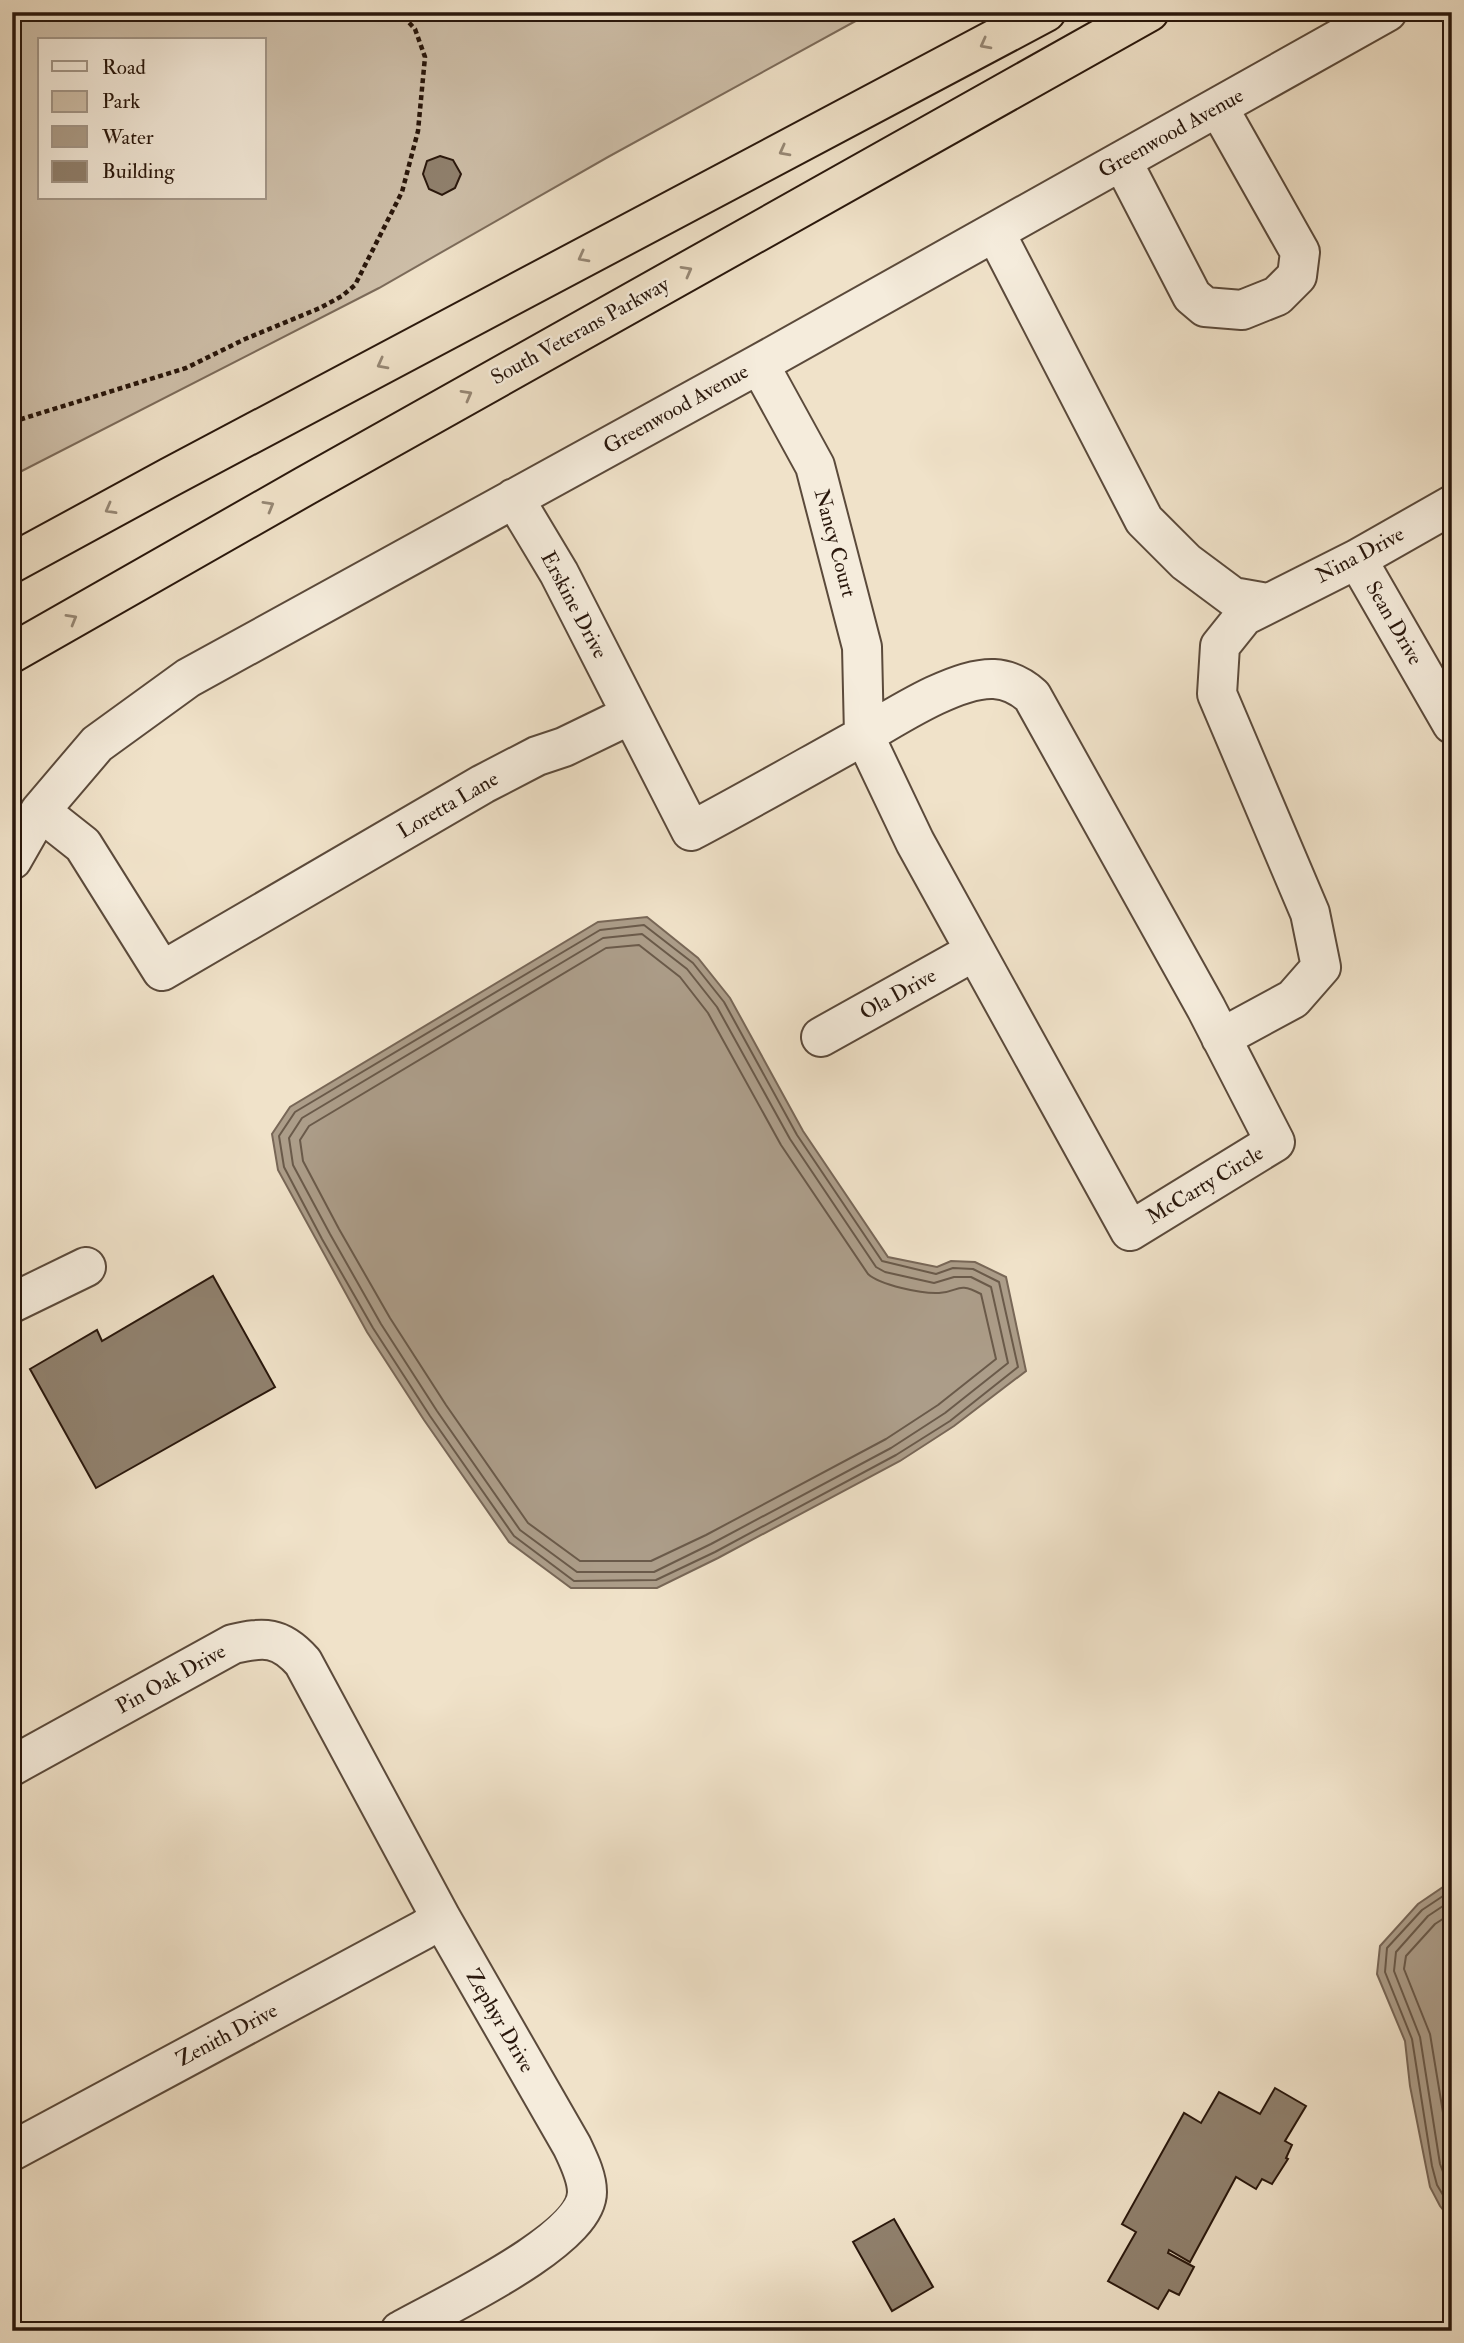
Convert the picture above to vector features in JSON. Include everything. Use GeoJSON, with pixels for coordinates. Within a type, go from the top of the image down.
{"type":"FeatureCollection","features":[{"type":"Feature","properties":{"kind":"highway"},"geometry":{"type":"LineString","coordinates":[[12,564],[170,477],[1046,12]]}},
{"type":"Feature","properties":{"kind":"highway","name":"South Veterans Parkway"},"geometry":{"type":"LineString","coordinates":[[12,653],[1149,12]]}},
{"type":"Feature","properties":{"kind":"street","name":"Greenwood Avenue"},"geometry":{"type":"LineString","coordinates":[[12,860],[40,811],[97,744],[188,678],[759,364],[1387,12]]}},
{"type":"Feature","properties":{"kind":"street"},"geometry":{"type":"LineString","coordinates":[[1122,161],[1192,296],[1198,302],[1205,307],[1242,310],[1276,296],[1297,276],[1300,252],[1218,107]]}},
{"type":"Feature","properties":{"kind":"street"},"geometry":{"type":"LineString","coordinates":[[995,232],[1144,520],[1186,562],[1233,597],[1267,603]]}},
{"type":"Feature","properties":{"kind":"street","name":"Nancy Court"},"geometry":{"type":"LineString","coordinates":[[759,364],[815,466],[862,647],[864,735]]}},
{"type":"Feature","properties":{"kind":"street","name":"Erskine Drive"},"geometry":{"type":"LineString","coordinates":[[514,498],[559,573],[630,715]]}},
{"type":"Feature","properties":{"kind":"street","name":"Nina Drive"},"geometry":{"type":"LineString","coordinates":[[1221,1038],[1293,999],[1321,967],[1310,913],[1217,694],[1220,646],[1244,616],[1357,559],[1452,505]]}},
{"type":"Feature","properties":{"kind":"street","name":"Sean Drive"},"geometry":{"type":"LineString","coordinates":[[1357,559],[1452,724]]}},
{"type":"Feature","properties":{"kind":"street","name":"McCarty Circle"},"geometry":{"type":"LineString","coordinates":[[994,679],[1017,684],[1032,696],[1221,1038],[1275,1142],[1130,1231],[975,951],[915,842],[864,735],[936,695],[969,683],[994,679]]}},
{"type":"Feature","properties":{"kind":"street"},"geometry":{"type":"LineString","coordinates":[[630,715],[691,831],[864,735]]}},
{"type":"Feature","properties":{"kind":"street","name":"Loretta Lane"},"geometry":{"type":"LineString","coordinates":[[40,811],[83,845],[162,971],[483,784],[537,756],[564,747],[630,715]]}},
{"type":"Feature","properties":{"kind":"street","name":"Ola Drive"},"geometry":{"type":"LineString","coordinates":[[821,1037],[975,951]]}},
{"type":"Feature","properties":{"kind":"street"},"geometry":{"type":"LineString","coordinates":[[12,1303],[86,1267]]}},
{"type":"Feature","properties":{"kind":"street","name":"Pin Oak Drive"},"geometry":{"type":"LineString","coordinates":[[12,1766],[233,1644],[258,1638],[271,1640],[294,1652],[303,1662],[398,1838]]}},
{"type":"Feature","properties":{"kind":"street","name":"Zephyr Drive"},"geometry":{"type":"LineString","coordinates":[[398,1838],[577,2156],[582,2166],[587,2193],[582,2209],[570,2226],[555,2240],[522,2263],[400,2331]]}},
{"type":"Feature","properties":{"kind":"street","name":"Zenith Drive"},"geometry":{"type":"LineString","coordinates":[[12,2151],[441,1918]]}},
{"type":"Feature","properties":{"kind":"path"},"geometry":{"type":"LineString","coordinates":[[100,12],[123,17],[145,12]]}},
{"type":"Feature","properties":{"kind":"path"},"geometry":{"type":"LineString","coordinates":[[12,422],[186,368],[245,339],[320,308],[355,285],[402,192],[418,131],[425,57],[415,29],[399,12]]}},
{"type":"Feature","properties":{"kind":"green space"},"geometry":{"type":"Polygon","coordinates":[[[12,12],[872,12],[608,157],[379,288],[12,476],[12,12]]]}},
{"type":"Feature","properties":{"kind":"water"},"geometry":{"type":"Polygon","coordinates":[[[647,917],[698,958],[730,998],[803,1131],[888,1257],[937,1267],[951,1261],[975,1262],[1006,1277],[1026,1371],[954,1426],[900,1461],[657,1588],[571,1588],[509,1542],[424,1420],[367,1332],[278,1170],[272,1134],[290,1107],[598,922],[647,917]]]}},
{"type":"Feature","properties":{"kind":"water"},"geometry":{"type":"Polygon","coordinates":[[[1452,1881],[1452,2221],[1430,2187],[1410,2086],[1405,2041],[1377,1974],[1380,1946],[1418,1904],[1452,1881]]]}},
{"type":"Feature","properties":{"kind":"building"},"geometry":{"type":"Polygon","coordinates":[[[440,156],[453,160],[461,174],[455,188],[442,195],[429,189],[423,174],[427,161],[440,156]]]}},
{"type":"Feature","properties":{"kind":"building"},"geometry":{"type":"Polygon","coordinates":[[[213,1276],[275,1387],[96,1488],[30,1369],[97,1330],[102,1341],[213,1276]]]}},
{"type":"Feature","properties":{"kind":"building"},"geometry":{"type":"Polygon","coordinates":[[[1275,2088],[1306,2106],[1285,2141],[1292,2145],[1286,2158],[1288,2159],[1272,2184],[1262,2179],[1256,2189],[1236,2177],[1190,2262],[1169,2250],[1168,2253],[1194,2267],[1179,2295],[1169,2290],[1158,2309],[1108,2281],[1136,2232],[1122,2224],[1184,2113],[1201,2123],[1219,2092],[1260,2114],[1275,2088]]]}},
{"type":"Feature","properties":{"kind":"building"},"geometry":{"type":"Polygon","coordinates":[[[894,2219],[933,2287],[892,2311],[853,2242],[894,2219]]]}}]}
